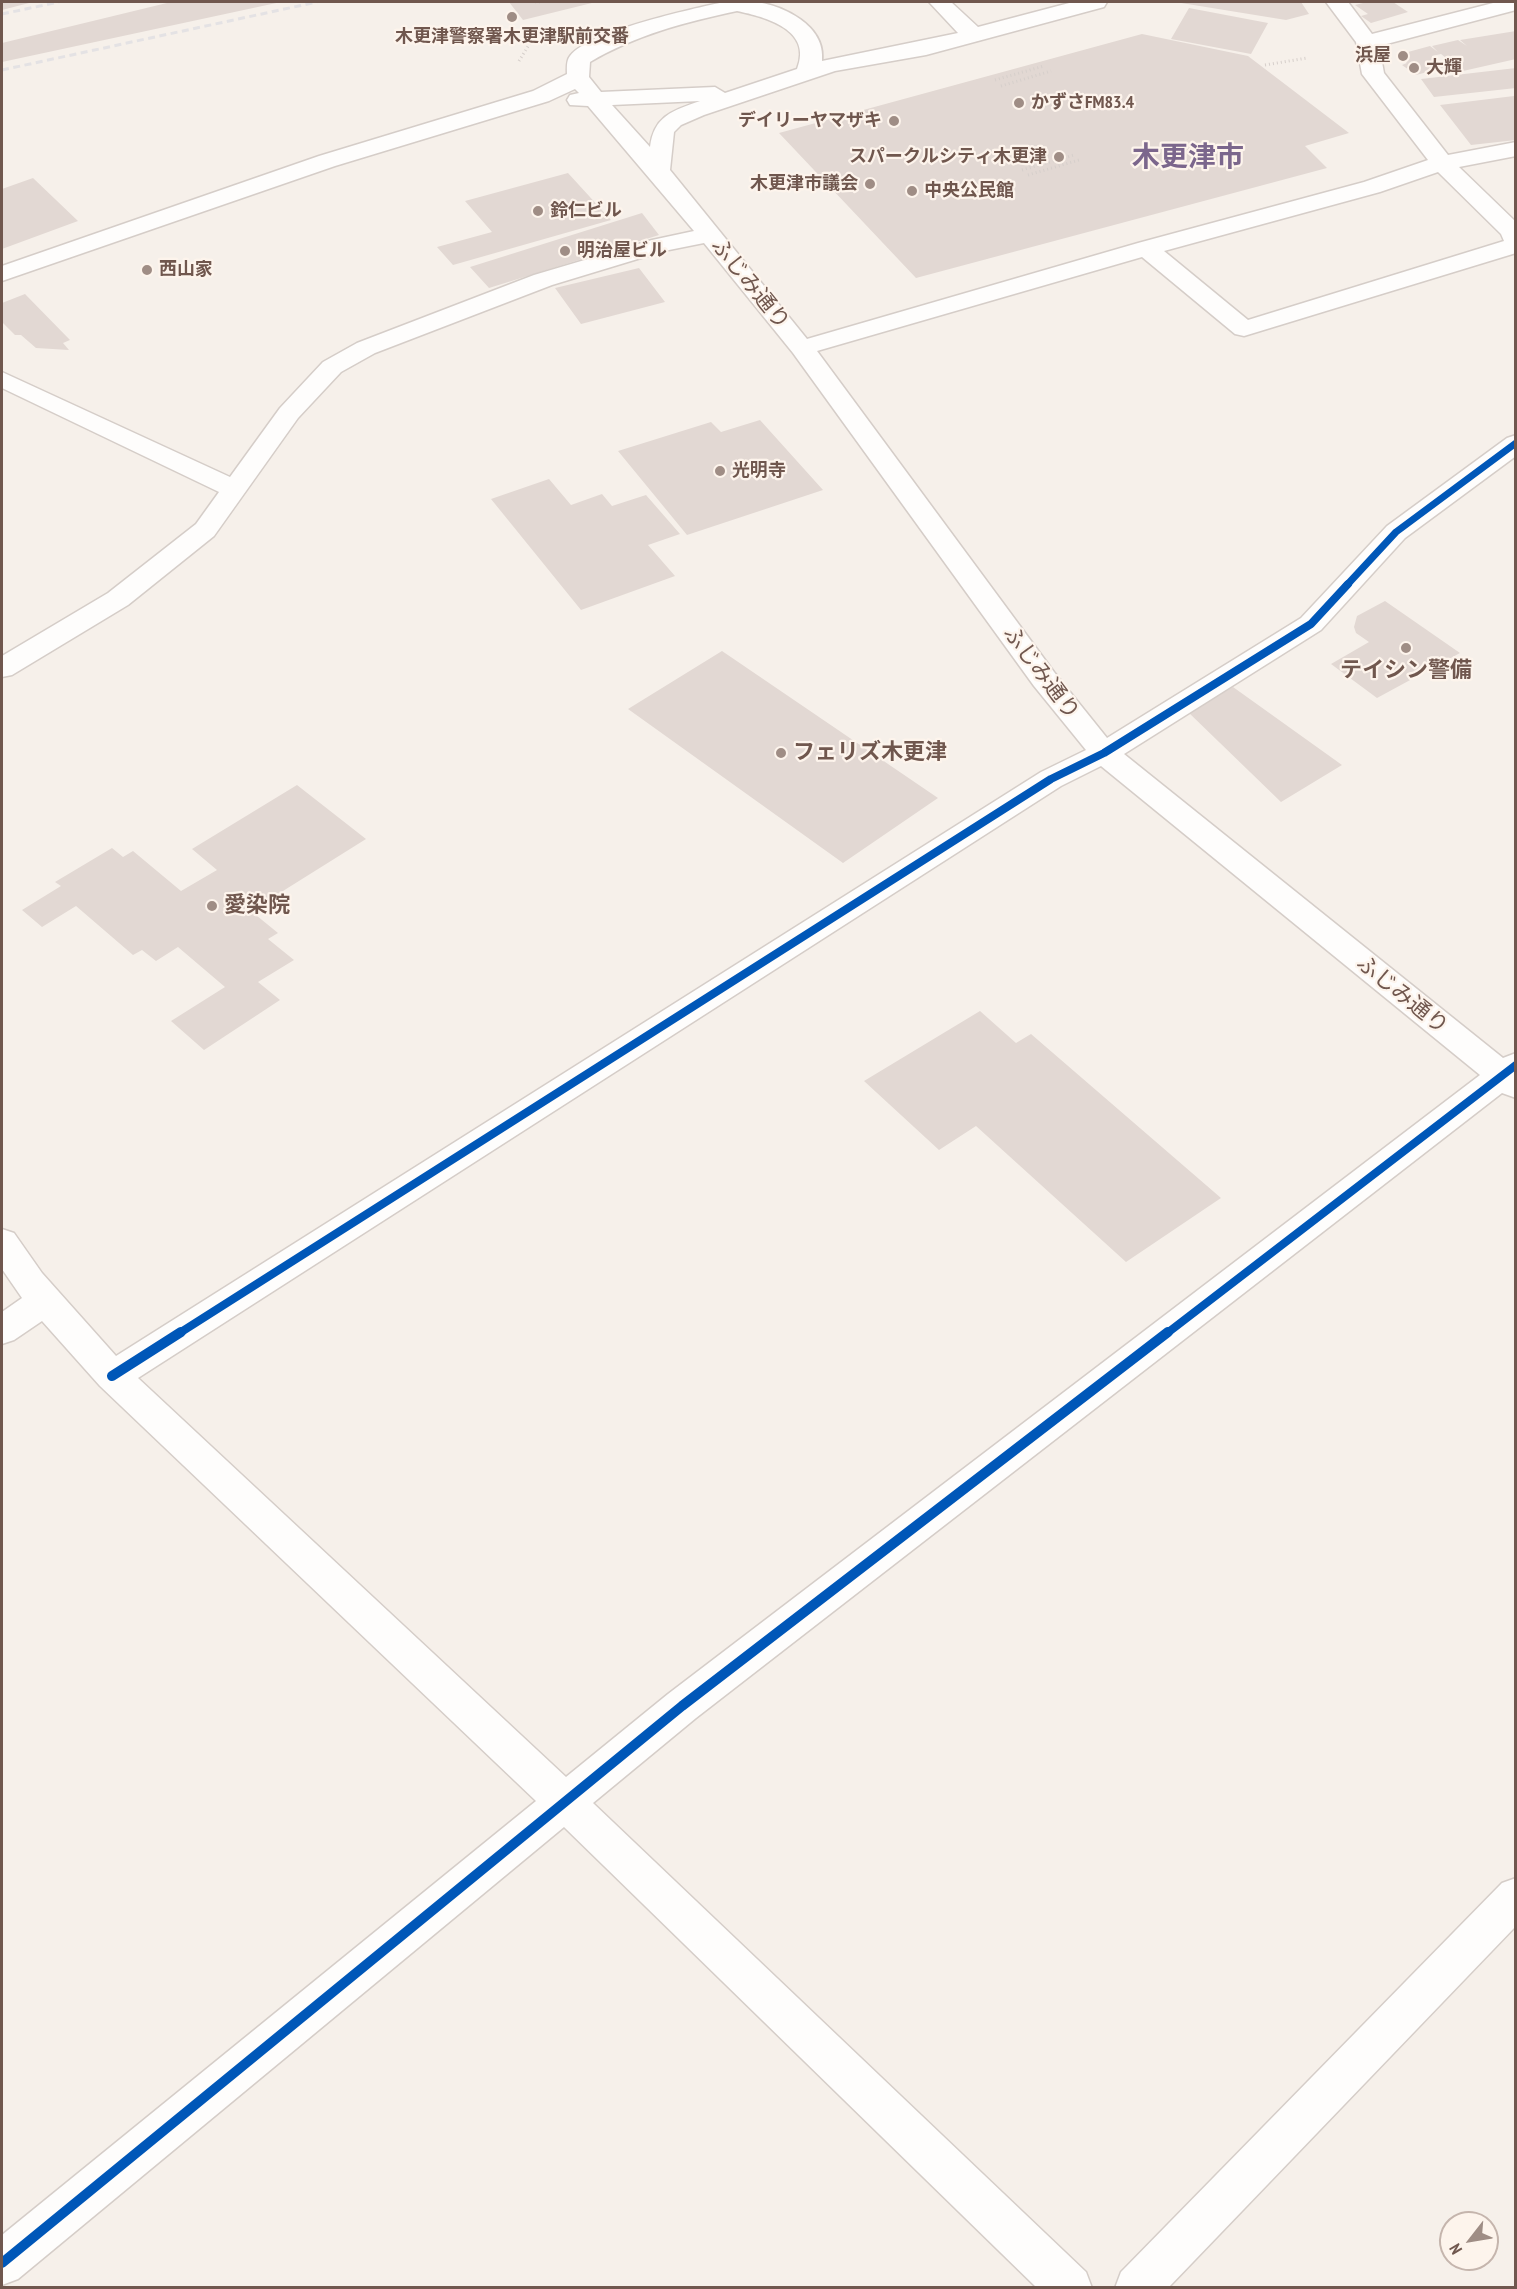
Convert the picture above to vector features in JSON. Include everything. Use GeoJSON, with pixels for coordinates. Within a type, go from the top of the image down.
{"type":"FeatureCollection","features":[{"type":"Feature","properties":{"kind":"street"},"geometry":{"type":"LineString","coordinates":[[939,2],[973,35]]}},
{"type":"Feature","properties":{"kind":"street"},"geometry":{"type":"LineString","coordinates":[[658,171],[663,131],[673,120],[831,65],[926,48],[973,35],[1012,16],[1044,8],[1096,2]]}},
{"type":"Feature","properties":{"kind":"street"},"geometry":{"type":"LineString","coordinates":[[1146,248],[1244,329],[1515,243],[1511,231],[1442,163],[1373,74],[1367,42],[1336,2]]}},
{"type":"Feature","properties":{"kind":"street"},"geometry":{"type":"LineString","coordinates":[[2,274],[327,161],[541,96],[561,88],[578,77],[579,59],[599,45],[652,27],[743,3],[784,17],[803,35],[810,44],[814,56],[805,75]]}},
{"type":"Feature","properties":{"kind":"street"},"geometry":{"type":"LineString","coordinates":[[1367,42],[1515,3]]}},
{"type":"Feature","properties":{"kind":"street","name":"ふじみ通り"},"geometry":{"type":"LineString","coordinates":[[578,77],[594,100],[658,171],[802,348],[1044,680],[1104,753],[1511,1075]]}},
{"type":"Feature","properties":{"kind":"street"},"geometry":{"type":"LineString","coordinates":[[390,142],[547,103],[748,93]]}},
{"type":"Feature","properties":{"kind":"street"},"geometry":{"type":"LineString","coordinates":[[802,348],[1146,248],[1372,187],[1442,163],[1515,149]]}},
{"type":"Feature","properties":{"kind":"street"},"geometry":{"type":"LineString","coordinates":[[2,668],[117,599],[205,530],[289,413],[332,367],[366,348],[543,280],[660,245],[711,235]]}},
{"type":"Feature","properties":{"kind":"street"},"geometry":{"type":"LineString","coordinates":[[2,379],[234,489]]}},
{"type":"Feature","properties":{"kind":"street"},"geometry":{"type":"LineString","coordinates":[[112,1376],[1051,779],[1104,753],[1311,624],[1396,532],[1515,443]]}},
{"type":"Feature","properties":{"kind":"street"},"geometry":{"type":"LineString","coordinates":[[2,2263],[701,1691],[1511,1075]]}},
{"type":"Feature","properties":{"kind":"street"},"geometry":{"type":"LineString","coordinates":[[2,1242],[45,1301],[112,1376],[565,1802],[1070,2288]]}},
{"type":"Feature","properties":{"kind":"street"},"geometry":{"type":"LineString","coordinates":[[2,1330],[45,1301]]}},
{"type":"Feature","properties":{"kind":"street"},"geometry":{"type":"LineString","coordinates":[[1137,2288],[1515,1897]]}},
{"type":"Feature","properties":{"kind":"path"},"geometry":{"type":"LineString","coordinates":[[535,2],[542,2]]}},
{"type":"Feature","properties":{"kind":"path"},"geometry":{"type":"LineString","coordinates":[[1265,65],[1307,58]]}},
{"type":"Feature","properties":{"kind":"path"},"geometry":{"type":"LineString","coordinates":[[995,80],[1044,66]]}},
{"type":"Feature","properties":{"kind":"path"},"geometry":{"type":"LineString","coordinates":[[1001,86],[1051,71]]}},
{"type":"Feature","properties":{"kind":"path"},"geometry":{"type":"LineString","coordinates":[[1022,170],[1074,155]]}},
{"type":"Feature","properties":{"kind":"path"},"geometry":{"type":"LineString","coordinates":[[1028,175],[1079,160]]}},
{"type":"Feature","properties":{"kind":"building"},"geometry":{"type":"Polygon","coordinates":[[[2,2],[33,2],[2,10],[2,2]]]}},
{"type":"Feature","properties":{"kind":"building"},"geometry":{"type":"Polygon","coordinates":[[[171,2],[281,2],[2,62],[2,43],[171,2]]]}},
{"type":"Feature","properties":{"kind":"building"},"geometry":{"type":"Polygon","coordinates":[[[509,2],[596,2],[523,20],[509,2]]]}},
{"type":"Feature","properties":{"kind":"building"},"geometry":{"type":"Polygon","coordinates":[[[1175,2],[1301,2],[1309,14],[1286,20],[1175,2]]]}},
{"type":"Feature","properties":{"kind":"building"},"geometry":{"type":"Polygon","coordinates":[[[1367,2],[1393,2],[1408,12],[1371,23],[1361,16],[1368,14],[1355,5],[1367,2]]]}},
{"type":"Feature","properties":{"kind":"building"},"geometry":{"type":"Polygon","coordinates":[[[1189,8],[1268,23],[1251,54],[1171,39],[1189,8]]]}},
{"type":"Feature","properties":{"kind":"building"},"geometry":{"type":"Polygon","coordinates":[[[1516,31],[1516,59],[1463,71],[1441,54],[1432,56],[1446,67],[1416,75],[1402,65],[1407,63],[1397,55],[1430,46],[1438,52],[1432,46],[1458,40],[1467,46],[1460,40],[1516,31]]]}},
{"type":"Feature","properties":{"kind":"building","name":"スパークルシティ木更津"},"geometry":{"type":"Polygon","coordinates":[[[1142,34],[1248,56],[1349,133],[1305,146],[1327,168],[916,278],[779,133],[1142,34]]]}},
{"type":"Feature","properties":{"kind":"building"},"geometry":{"type":"Polygon","coordinates":[[[1516,68],[1516,88],[1434,97],[1421,79],[1516,68]]]}},
{"type":"Feature","properties":{"kind":"building"},"geometry":{"type":"Polygon","coordinates":[[[1514,96],[1516,140],[1471,145],[1440,105],[1514,96]]]}},
{"type":"Feature","properties":{"kind":"building","name":"鈴仁ビル"},"geometry":{"type":"Polygon","coordinates":[[[568,173],[611,220],[453,265],[437,247],[492,232],[465,201],[568,173]]]}},
{"type":"Feature","properties":{"kind":"building"},"geometry":{"type":"Polygon","coordinates":[[[33,178],[78,221],[2,249],[2,189],[33,178]]]}},
{"type":"Feature","properties":{"kind":"building","name":"明治屋ビル"},"geometry":{"type":"Polygon","coordinates":[[[642,213],[659,235],[489,288],[470,267],[642,213]]]}},
{"type":"Feature","properties":{"kind":"building"},"geometry":{"type":"Polygon","coordinates":[[[639,268],[665,302],[581,324],[555,288],[639,268]]]}},
{"type":"Feature","properties":{"kind":"building"},"geometry":{"type":"Polygon","coordinates":[[[25,294],[70,340],[63,343],[69,350],[36,348],[21,335],[15,335],[2,322],[2,303],[25,294]]]}},
{"type":"Feature","properties":{"kind":"building","name":"光明寺"},"geometry":{"type":"Polygon","coordinates":[[[760,420],[823,490],[687,535],[618,451],[711,422],[721,432],[760,420]]]}},
{"type":"Feature","properties":{"kind":"building"},"geometry":{"type":"Polygon","coordinates":[[[549,479],[571,505],[602,494],[612,506],[646,495],[680,534],[648,545],[675,576],[581,610],[491,499],[549,479]]]}},
{"type":"Feature","properties":{"kind":"building","name":"テイシン警備"},"geometry":{"type":"Polygon","coordinates":[[[1385,601],[1460,653],[1377,698],[1331,664],[1369,642],[1356,633],[1354,627],[1357,616],[1385,601]]]}},
{"type":"Feature","properties":{"kind":"building","name":"フェリズ木更津"},"geometry":{"type":"Polygon","coordinates":[[[722,651],[938,798],[843,863],[628,709],[722,651]]]}},
{"type":"Feature","properties":{"kind":"building"},"geometry":{"type":"Polygon","coordinates":[[[1233,687],[1342,765],[1281,802],[1188,712],[1233,687]]]}},
{"type":"Feature","properties":{"kind":"building"},"geometry":{"type":"Polygon","coordinates":[[[297,785],[366,839],[251,911],[278,933],[268,939],[294,960],[258,982],[280,1000],[204,1050],[171,1021],[225,987],[178,947],[156,961],[142,950],[133,955],[76,906],[42,927],[22,910],[61,886],[55,882],[112,848],[123,857],[133,851],[181,891],[217,870],[192,849],[297,785]]]}},
{"type":"Feature","properties":{"kind":"building"},"geometry":{"type":"Polygon","coordinates":[[[980,1011],[1016,1043],[1031,1034],[1221,1198],[1126,1262],[976,1126],[939,1150],[864,1081],[980,1011]]]}},
{"type":"Feature","properties":{"kind":"railway"},"geometry":{"type":"LineString","coordinates":[[2,14],[59,2]]}},
{"type":"Feature","properties":{"kind":"railway"},"geometry":{"type":"LineString","coordinates":[[2,70],[317,2]]}},
{"type":"Feature","properties":{"kind":"cycle path"},"geometry":{"type":"LineString","coordinates":[[112,1376],[1051,779],[1104,753],[1311,624],[1396,532],[1516,443]]}},
{"type":"Feature","properties":{"kind":"cycle path"},"geometry":{"type":"LineString","coordinates":[[2,2263],[682,1706],[1516,1065]]}},
{"type":"Feature","properties":{"kind":"place","name":"木更津警察署木更津駅前交番"},"geometry":{"type":"Point","coordinates":[512,17]}},
{"type":"Feature","properties":{"kind":"place","name":"浜屋"},"geometry":{"type":"Point","coordinates":[1403,56]}},
{"type":"Feature","properties":{"kind":"place","name":"大輝"},"geometry":{"type":"Point","coordinates":[1414,68]}},
{"type":"Feature","properties":{"kind":"place","name":"かずさFM83.4"},"geometry":{"type":"Point","coordinates":[1019,103]}},
{"type":"Feature","properties":{"kind":"place","name":"デイリーヤマザキ"},"geometry":{"type":"Point","coordinates":[894,121]}},
{"type":"Feature","properties":{"kind":"place","name":"スパークルシティ木更津"},"geometry":{"type":"Point","coordinates":[1059,157]}},
{"type":"Feature","properties":{"kind":"place","name":"木更津市議会"},"geometry":{"type":"Point","coordinates":[870,184]}},
{"type":"Feature","properties":{"kind":"place","name":"中央公民館"},"geometry":{"type":"Point","coordinates":[912,191]}},
{"type":"Feature","properties":{"kind":"place","name":"鈴仁ビル"},"geometry":{"type":"Point","coordinates":[538,211]}},
{"type":"Feature","properties":{"kind":"place","name":"明治屋ビル"},"geometry":{"type":"Point","coordinates":[565,251]}},
{"type":"Feature","properties":{"kind":"place","name":"西山家"},"geometry":{"type":"Point","coordinates":[147,270]}},
{"type":"Feature","properties":{"kind":"place","name":"光明寺"},"geometry":{"type":"Point","coordinates":[720,471]}},
{"type":"Feature","properties":{"kind":"place","name":"テイシン警備"},"geometry":{"type":"Point","coordinates":[1406,648]}},
{"type":"Feature","properties":{"kind":"place","name":"フェリズ木更津"},"geometry":{"type":"Point","coordinates":[781,753]}},
{"type":"Feature","properties":{"kind":"place","name":"愛染院"},"geometry":{"type":"Point","coordinates":[212,906]}},
{"type":"Feature","properties":{"kind":"district","name":"木更津市"},"geometry":{"type":"Point","coordinates":[1188,158]}}]}
